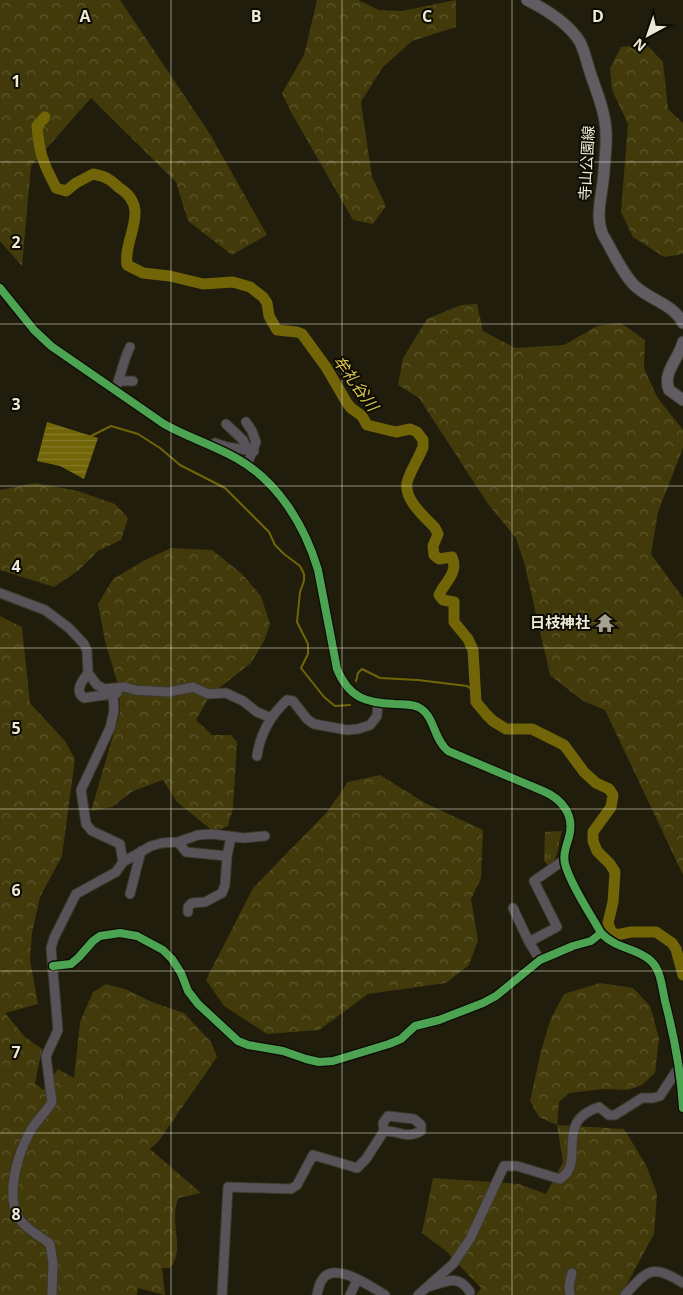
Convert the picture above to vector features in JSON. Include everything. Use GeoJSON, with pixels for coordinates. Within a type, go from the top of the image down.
{"type":"FeatureCollection","features":[{"type":"Feature","properties":{"kind":"main road","name":"寺山公園線"},"geometry":{"type":"LineString","coordinates":[[526,0],[547,12],[571,30],[579,41],[585,55],[605,120],[606,135],[603,183],[598,213],[599,227],[634,286],[670,307],[683,322]]}},
{"type":"Feature","properties":{"kind":"main road"},"geometry":{"type":"LineString","coordinates":[[682,348],[666,375],[666,381],[669,390],[683,400]]}},
{"type":"Feature","properties":{"kind":"street"},"geometry":{"type":"LineString","coordinates":[[0,288],[42,338],[164,424],[247,465],[278,493],[311,546],[318,570],[335,660],[341,680],[356,695],[378,704],[411,705],[420,708],[427,713],[439,742],[448,751],[553,796],[561,802],[569,817],[570,834],[564,852],[564,860],[569,875],[601,933],[617,946],[647,958],[658,970],[675,1041],[683,1108]]}},
{"type":"Feature","properties":{"kind":"street"},"geometry":{"type":"LineString","coordinates":[[115,390],[124,358],[130,346]]}},
{"type":"Feature","properties":{"kind":"street"},"geometry":{"type":"LineString","coordinates":[[119,380],[133,381]]}},
{"type":"Feature","properties":{"kind":"street"},"geometry":{"type":"LineString","coordinates":[[246,422],[256,442],[250,450],[247,465]]}},
{"type":"Feature","properties":{"kind":"street"},"geometry":{"type":"LineString","coordinates":[[226,424],[243,440],[250,450]]}},
{"type":"Feature","properties":{"kind":"street"},"geometry":{"type":"LineString","coordinates":[[209,446],[214,442],[228,447],[250,450]]}},
{"type":"Feature","properties":{"kind":"street"},"geometry":{"type":"LineString","coordinates":[[0,593],[45,610],[70,628],[84,644],[87,651],[88,673],[97,685],[104,688],[125,687],[135,690],[169,692],[193,687],[208,694],[226,693],[243,701],[257,712],[271,718]]}},
{"type":"Feature","properties":{"kind":"street"},"geometry":{"type":"LineString","coordinates":[[88,673],[80,684],[80,694],[84,698],[135,690]]}},
{"type":"Feature","properties":{"kind":"street"},"geometry":{"type":"LineString","coordinates":[[113,694],[114,710],[110,728],[81,790],[86,824],[92,831],[120,844],[123,862]]}},
{"type":"Feature","properties":{"kind":"street"},"geometry":{"type":"LineString","coordinates":[[257,756],[258,746],[271,718],[287,700],[293,701],[307,719],[314,724],[347,730],[370,725],[377,716],[378,704]]}},
{"type":"Feature","properties":{"kind":"street"},"geometry":{"type":"LineString","coordinates":[[52,1295],[53,1262],[50,1244],[20,1221],[15,1210],[13,1181],[21,1153],[31,1131],[52,1102],[46,1056],[58,1030],[52,943],[76,894],[116,872],[123,862],[141,851],[151,846],[178,842],[198,835],[265,836]]}},
{"type":"Feature","properties":{"kind":"street"},"geometry":{"type":"LineString","coordinates":[[188,912],[188,908],[192,903],[205,902],[222,893],[225,885],[227,856],[232,837]]}},
{"type":"Feature","properties":{"kind":"street"},"geometry":{"type":"LineString","coordinates":[[178,842],[186,852],[227,856]]}},
{"type":"Feature","properties":{"kind":"street"},"geometry":{"type":"LineString","coordinates":[[130,894],[141,851]]}},
{"type":"Feature","properties":{"kind":"street"},"geometry":{"type":"LineString","coordinates":[[529,942],[557,927],[534,882],[564,860]]}},
{"type":"Feature","properties":{"kind":"street"},"geometry":{"type":"LineString","coordinates":[[513,908],[540,960]]}},
{"type":"Feature","properties":{"kind":"street"},"geometry":{"type":"LineString","coordinates":[[53,966],[71,964],[100,936],[120,933],[137,936],[163,950],[172,959],[181,973],[188,991],[198,1004],[238,1041],[248,1046],[283,1051],[319,1062],[341,1059],[390,1044],[401,1039],[414,1026],[439,1020],[483,1003],[496,996],[540,960],[573,946],[591,941],[601,933]]}},
{"type":"Feature","properties":{"kind":"street"},"geometry":{"type":"LineString","coordinates":[[421,1292],[453,1264],[470,1239],[504,1166],[517,1166],[560,1179],[568,1172],[572,1158],[572,1137],[579,1116],[589,1110],[600,1107],[609,1115],[615,1115],[642,1098],[660,1096],[679,1066]]}},
{"type":"Feature","properties":{"kind":"street"},"geometry":{"type":"LineString","coordinates":[[222,1295],[228,1187],[291,1189],[297,1185],[313,1155],[357,1168],[366,1160],[384,1131]]}},
{"type":"Feature","properties":{"kind":"street"},"geometry":{"type":"LineString","coordinates":[[317,1295],[322,1279],[328,1274],[335,1272],[347,1274],[382,1294]]}},
{"type":"Feature","properties":{"kind":"street"},"geometry":{"type":"LineString","coordinates":[[570,1295],[569,1285],[572,1272]]}},
{"type":"Feature","properties":{"kind":"street"},"geometry":{"type":"LineString","coordinates":[[625,1295],[641,1278],[650,1272],[667,1273],[683,1283]]}},
{"type":"Feature","properties":{"kind":"street"},"geometry":{"type":"LineString","coordinates":[[350,1295],[357,1280]]}},
{"type":"Feature","properties":{"kind":"street"},"geometry":{"type":"LineString","coordinates":[[421,1292],[450,1280],[462,1282],[470,1292]]}},
{"type":"Feature","properties":{"kind":"green space"},"geometry":{"type":"Polygon","coordinates":[[[0,0],[120,0],[210,134],[267,235],[232,255],[188,221],[176,182],[91,98],[31,166],[22,266],[0,241],[0,0]]]}},
{"type":"Feature","properties":{"kind":"green space"},"geometry":{"type":"Polygon","coordinates":[[[317,0],[358,0],[379,10],[402,11],[456,0],[456,27],[412,41],[382,68],[361,102],[372,177],[386,206],[373,224],[353,220],[282,93],[304,55],[317,0]]]}},
{"type":"Feature","properties":{"kind":"green space"},"geometry":{"type":"Polygon","coordinates":[[[646,44],[663,62],[668,109],[683,123],[683,254],[664,257],[633,237],[621,212],[628,124],[612,90],[610,68],[621,47],[646,44]]]}},
{"type":"Feature","properties":{"kind":"green space"},"geometry":{"type":"Polygon","coordinates":[[[477,304],[483,331],[515,348],[564,345],[597,326],[621,323],[645,340],[644,368],[657,397],[683,430],[683,448],[658,512],[651,554],[683,598],[683,875],[605,710],[583,701],[550,675],[524,562],[516,538],[488,504],[419,398],[398,385],[403,358],[427,319],[461,305],[477,304]]]}},
{"type":"Feature","properties":{"kind":"green space"},"geometry":{"type":"Polygon","coordinates":[[[35,483],[78,491],[115,504],[128,518],[121,540],[98,551],[79,570],[54,587],[0,570],[0,490],[35,483]]]}},
{"type":"Feature","properties":{"kind":"green space"},"geometry":{"type":"Polygon","coordinates":[[[171,548],[212,550],[242,574],[261,596],[270,624],[264,641],[251,663],[210,695],[196,720],[212,735],[231,735],[237,742],[233,808],[228,826],[214,832],[177,802],[163,780],[133,791],[112,807],[91,811],[120,712],[119,688],[105,641],[98,604],[113,579],[145,560],[171,548]]]}},
{"type":"Feature","properties":{"kind":"green space"},"geometry":{"type":"Polygon","coordinates":[[[0,616],[22,627],[30,703],[65,741],[75,759],[62,856],[40,897],[32,933],[30,960],[38,1004],[5,1013],[25,1037],[42,1049],[35,1083],[43,1090],[58,1069],[74,1078],[80,1022],[93,992],[106,984],[125,989],[152,1002],[184,1013],[211,1042],[217,1057],[158,1142],[150,1149],[201,1193],[178,1198],[175,1214],[176,1256],[170,1268],[162,1268],[165,1295],[138,1288],[137,1295],[0,1295],[0,616]]]}},
{"type":"Feature","properties":{"kind":"green space"},"geometry":{"type":"Polygon","coordinates":[[[380,775],[425,803],[483,830],[481,878],[471,899],[478,940],[469,965],[446,983],[368,994],[319,1030],[267,1034],[224,1006],[206,980],[253,888],[327,812],[348,782],[380,775]]]}},
{"type":"Feature","properties":{"kind":"green space"},"geometry":{"type":"Polygon","coordinates":[[[562,831],[555,860],[549,866],[544,861],[545,832],[562,831]]]}},
{"type":"Feature","properties":{"kind":"green space"},"geometry":{"type":"Polygon","coordinates":[[[600,983],[633,988],[650,1006],[659,1038],[655,1073],[642,1085],[627,1090],[604,1089],[569,1093],[559,1102],[557,1125],[539,1117],[530,1101],[541,1051],[551,1018],[564,994],[600,983]]]}},
{"type":"Feature","properties":{"kind":"green space"},"geometry":{"type":"Polygon","coordinates":[[[557,1125],[624,1129],[646,1165],[657,1194],[654,1234],[621,1295],[476,1295],[481,1288],[446,1251],[422,1233],[433,1178],[519,1184],[546,1194],[563,1162],[557,1125]]]}},
{"type":"Feature","properties":{"kind":"shaded area"},"geometry":{"type":"Polygon","coordinates":[[[47,422],[98,438],[84,479],[60,466],[37,461],[47,422]]]}},
{"type":"Feature","properties":{"kind":"waterway","name":"牟礼谷川"},"geometry":{"type":"LineString","coordinates":[[45,117],[37,126],[39,144],[45,165],[56,188],[66,191],[93,174],[110,180],[130,197],[135,215],[127,255],[127,265],[143,273],[170,276],[203,284],[233,282],[250,287],[263,297],[267,303],[269,316],[277,330],[302,334],[326,367],[347,403],[362,416],[367,425],[396,432],[410,429],[417,432],[423,440],[423,447],[408,479],[407,489],[412,502],[438,534],[433,546],[434,555],[439,559],[452,557],[454,562],[453,572],[439,595],[443,600],[454,602],[454,622],[468,639],[473,650],[476,702],[493,721],[506,729],[532,729],[564,745],[584,772],[596,783],[609,789],[613,795],[611,807],[593,832],[593,841],[597,851],[615,872],[613,902],[608,923],[611,931],[616,935],[631,932],[656,932],[672,943],[676,949],[683,975]]}},
{"type":"Feature","properties":{"kind":"waterway"},"geometry":{"type":"LineString","coordinates":[[91,436],[111,426],[138,434],[160,448],[180,465],[225,488],[269,532],[275,545],[300,566],[304,574],[297,622],[308,644],[308,654],[301,668],[324,697],[335,706],[350,705]]}},
{"type":"Feature","properties":{"kind":"waterway"},"geometry":{"type":"LineString","coordinates":[[356,681],[358,673],[362,669],[380,678],[467,686],[475,692]]}},
{"type":"Feature","properties":{"kind":"cycle path"},"geometry":{"type":"LineString","coordinates":[[0,288],[34,330],[51,346],[164,424],[236,458],[265,479],[277,492],[288,506],[306,537],[318,570],[337,669],[347,687],[353,693],[375,702],[407,704],[418,707],[428,716],[439,740],[448,751],[550,794],[561,803],[570,822],[564,860],[582,901],[601,933],[607,939],[645,956],[657,969],[677,1054],[683,1108]]}},
{"type":"Feature","properties":{"kind":"cycle path"},"geometry":{"type":"LineString","coordinates":[[53,966],[71,964],[100,936],[120,933],[137,936],[163,950],[172,959],[181,973],[188,991],[198,1004],[238,1041],[248,1045],[283,1051],[319,1062],[333,1061],[389,1044],[401,1039],[415,1026],[439,1020],[483,1003],[496,996],[540,960],[573,946],[591,941],[601,933]]}},
{"type":"Feature","properties":{"kind":"place","name":"日枝神社"},"geometry":{"type":"Point","coordinates":[605,623]}}]}
